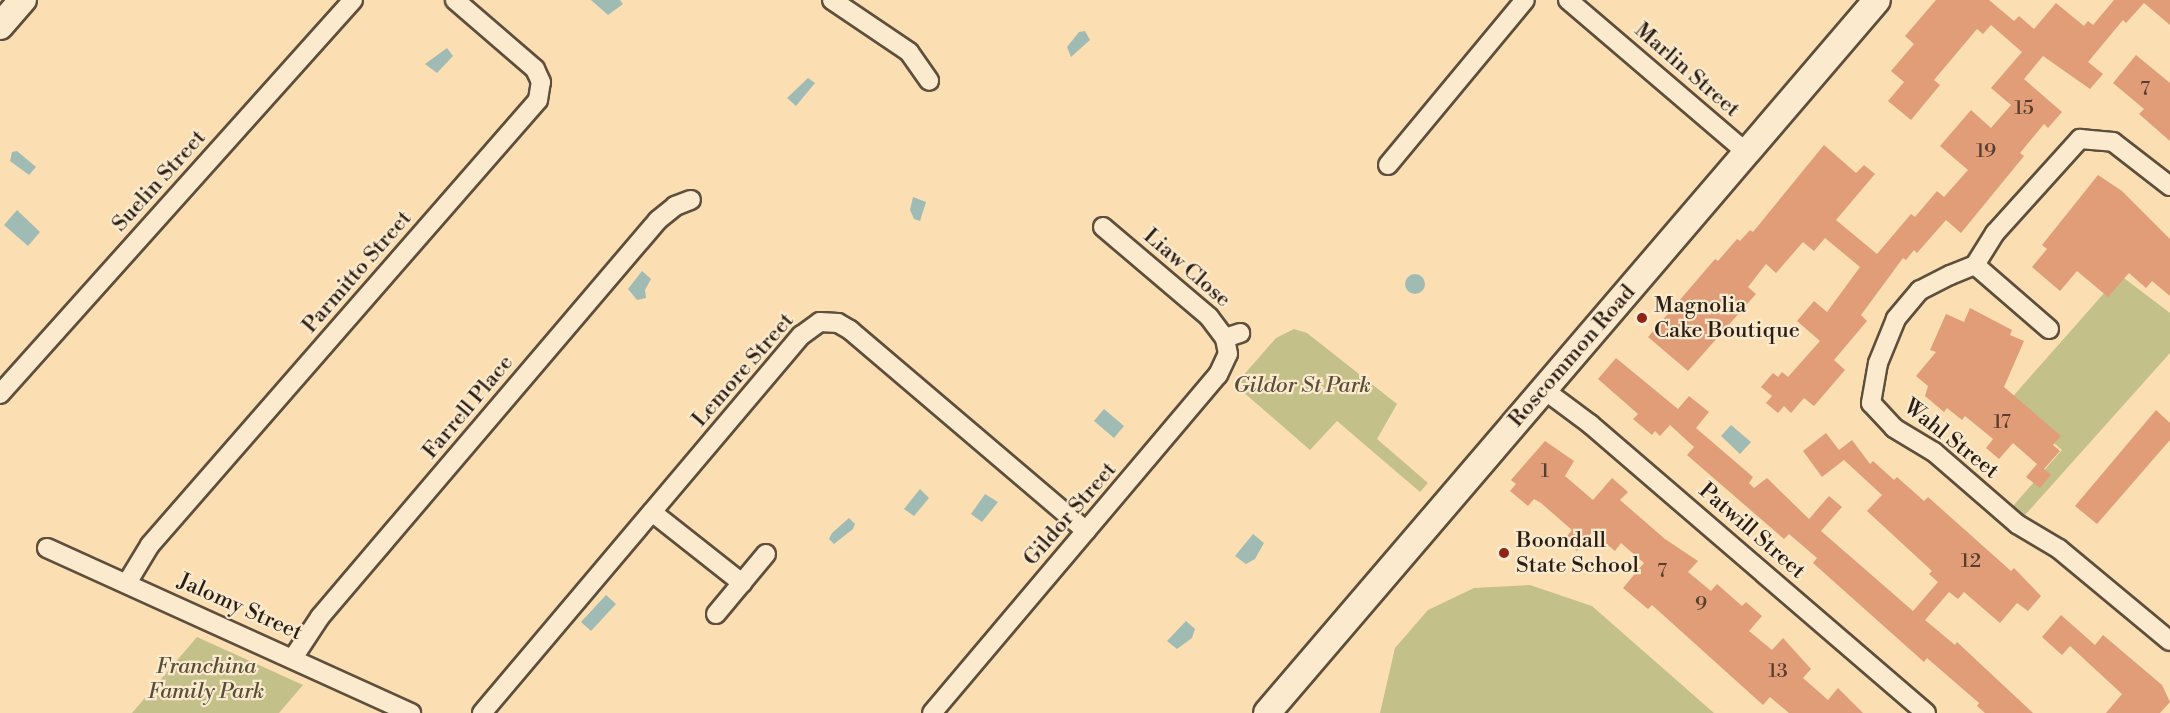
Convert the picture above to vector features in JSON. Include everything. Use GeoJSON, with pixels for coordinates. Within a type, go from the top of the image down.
{"type":"FeatureCollection","features":[{"type":"Feature","properties":{"kind":"street"},"geometry":{"type":"LineString","coordinates":[[0,26],[22,0]]}},
{"type":"Feature","properties":{"kind":"street","name":"Suelin Street"},"geometry":{"type":"LineString","coordinates":[[0,394],[353,0]]}},
{"type":"Feature","properties":{"kind":"street","name":"Parmitto Street"},"geometry":{"type":"LineString","coordinates":[[127,583],[150,545],[538,100],[541,82],[535,69],[455,0]]}},
{"type":"Feature","properties":{"kind":"street"},"geometry":{"type":"LineString","coordinates":[[832,0],[909,52],[929,81]]}},
{"type":"Feature","properties":{"kind":"street"},"geometry":{"type":"LineString","coordinates":[[1388,165],[1525,0]]}},
{"type":"Feature","properties":{"kind":"street","name":"Marlin Street"},"geometry":{"type":"LineString","coordinates":[[1568,0],[1746,153]]}},
{"type":"Feature","properties":{"kind":"street","name":"Roscommon Road"},"geometry":{"type":"LineString","coordinates":[[1267,713],[1877,0]]}},
{"type":"Feature","properties":{"kind":"street"},"geometry":{"type":"LineString","coordinates":[[2049,329],[1976,265],[1995,233],[2080,139],[2113,142],[2170,186]]}},
{"type":"Feature","properties":{"kind":"street","name":"Farrell Place"},"geometry":{"type":"LineString","coordinates":[[293,658],[320,617],[658,220],[675,206],[692,200]]}},
{"type":"Feature","properties":{"kind":"street","name":"Liaw Close"},"geometry":{"type":"LineString","coordinates":[[1103,227],[1233,336]]}},
{"type":"Feature","properties":{"kind":"street","name":"Wahl Street"},"geometry":{"type":"LineString","coordinates":[[1976,265],[1920,290],[1896,319],[1878,363],[1871,403],[1894,428],[1934,452],[2017,524],[2059,549],[2170,641]]}},
{"type":"Feature","properties":{"kind":"street","name":"Lemore Street"},"geometry":{"type":"LineString","coordinates":[[482,713],[802,335],[813,326],[832,322],[850,330],[1086,531]]}},
{"type":"Feature","properties":{"kind":"street","name":"Gildor Street"},"geometry":{"type":"LineString","coordinates":[[932,713],[1222,369],[1233,336]]}},
{"type":"Feature","properties":{"kind":"street","name":"Patwill Street"},"geometry":{"type":"LineString","coordinates":[[1543,389],[1590,424],[1926,713]]}},
{"type":"Feature","properties":{"kind":"street"},"geometry":{"type":"LineString","coordinates":[[652,512],[742,583]]}},
{"type":"Feature","properties":{"kind":"street","name":"Jalomy Street"},"geometry":{"type":"LineString","coordinates":[[47,548],[411,713]]}},
{"type":"Feature","properties":{"kind":"street"},"geometry":{"type":"LineString","coordinates":[[716,614],[766,554]]}},
{"type":"Feature","properties":{"kind":"green space"},"geometry":{"type":"Polygon","coordinates":[[[2120,275],[2170,313],[2170,353],[2017,524],[2006,514],[2062,450],[2008,402],[2120,275]]]}},
{"type":"Feature","properties":{"kind":"green space","name":"Gildor St Park"},"geometry":{"type":"Polygon","coordinates":[[[1294,329],[1307,333],[1397,404],[1377,439],[1428,483],[1420,492],[1337,421],[1310,450],[1235,385],[1276,338],[1294,329]]]}},
{"type":"Feature","properties":{"kind":"green space"},"geometry":{"type":"Polygon","coordinates":[[[1530,585],[1592,606],[1714,713],[1380,713],[1395,648],[1428,610],[1474,588],[1530,585]]]}},
{"type":"Feature","properties":{"kind":"green space","name":"Franchina Family Park"},"geometry":{"type":"Polygon","coordinates":[[[197,637],[303,685],[279,713],[132,713],[197,637]]]}},
{"type":"Feature","properties":{"kind":"water"},"geometry":{"type":"Polygon","coordinates":[[[591,0],[620,0],[623,4],[608,15],[591,0]]]}},
{"type":"Feature","properties":{"kind":"water"},"geometry":{"type":"Polygon","coordinates":[[[1085,31],[1090,40],[1071,57],[1067,47],[1079,32],[1085,31]]]}},
{"type":"Feature","properties":{"kind":"water"},"geometry":{"type":"Polygon","coordinates":[[[447,48],[453,56],[437,73],[425,64],[447,48]]]}},
{"type":"Feature","properties":{"kind":"water"},"geometry":{"type":"Polygon","coordinates":[[[808,78],[815,83],[796,106],[787,98],[808,78]]]}},
{"type":"Feature","properties":{"kind":"water"},"geometry":{"type":"Polygon","coordinates":[[[17,151],[36,167],[29,175],[10,161],[12,152],[17,151]]]}},
{"type":"Feature","properties":{"kind":"water"},"geometry":{"type":"Polygon","coordinates":[[[913,197],[926,202],[920,221],[914,219],[910,210],[913,197]]]}},
{"type":"Feature","properties":{"kind":"water"},"geometry":{"type":"Polygon","coordinates":[[[17,210],[40,232],[28,246],[4,225],[17,210]]]}},
{"type":"Feature","properties":{"kind":"water"},"geometry":{"type":"Polygon","coordinates":[[[642,271],[651,279],[645,290],[646,298],[637,300],[628,289],[642,271]]]}},
{"type":"Feature","properties":{"kind":"water"},"geometry":{"type":"Polygon","coordinates":[[[1415,274],[1422,277],[1425,284],[1422,291],[1415,294],[1408,291],[1405,284],[1408,277],[1415,274]]]}},
{"type":"Feature","properties":{"kind":"water"},"geometry":{"type":"Polygon","coordinates":[[[1104,409],[1124,426],[1114,438],[1094,421],[1104,409]]]}},
{"type":"Feature","properties":{"kind":"water"},"geometry":{"type":"Polygon","coordinates":[[[1731,425],[1751,442],[1740,454],[1721,436],[1731,425]]]}},
{"type":"Feature","properties":{"kind":"water"},"geometry":{"type":"Polygon","coordinates":[[[920,489],[929,498],[914,516],[904,509],[920,489]]]}},
{"type":"Feature","properties":{"kind":"water"},"geometry":{"type":"Polygon","coordinates":[[[985,494],[998,502],[982,522],[971,514],[985,494]]]}},
{"type":"Feature","properties":{"kind":"water"},"geometry":{"type":"Polygon","coordinates":[[[849,518],[855,524],[853,529],[834,544],[829,539],[832,533],[849,518]]]}},
{"type":"Feature","properties":{"kind":"water"},"geometry":{"type":"Polygon","coordinates":[[[1253,534],[1264,543],[1255,559],[1246,564],[1235,556],[1253,534]]]}},
{"type":"Feature","properties":{"kind":"water"},"geometry":{"type":"Polygon","coordinates":[[[606,595],[616,604],[591,631],[581,622],[606,595]]]}},
{"type":"Feature","properties":{"kind":"water"},"geometry":{"type":"Polygon","coordinates":[[[1186,621],[1195,629],[1192,638],[1177,649],[1167,641],[1186,621]]]}},
{"type":"Feature","properties":{"kind":"building"},"geometry":{"type":"Polygon","coordinates":[[[1936,0],[1989,0],[2014,21],[2019,16],[2034,29],[2056,3],[2084,26],[2088,21],[2093,25],[2114,0],[2170,0],[2170,25],[2144,3],[2126,23],[2123,20],[2088,62],[2103,74],[2090,89],[2043,56],[2024,79],[2062,112],[2048,128],[2044,124],[2020,153],[2024,156],[1961,233],[1946,220],[1917,253],[1914,250],[1906,260],[1903,258],[1861,315],[1867,321],[1834,360],[1845,370],[1814,406],[1804,398],[1791,413],[1784,406],[1778,413],[1766,403],[1772,396],[1761,387],[1773,373],[1778,377],[1782,372],[1788,377],[1820,341],[1797,321],[1814,301],[1827,312],[1860,267],[1825,238],[1814,251],[1803,242],[1776,273],[1766,264],[1748,287],[1756,294],[1688,371],[1648,337],[1715,259],[1718,261],[1737,239],[1740,241],[1750,230],[1753,232],[1824,145],[1856,173],[1864,165],[1875,174],[1836,220],[1877,254],[1911,214],[1915,217],[1937,191],[1944,197],[1968,170],[1940,146],[1971,110],[1991,128],[2011,105],[1991,88],[2022,52],[1991,25],[1983,34],[1977,29],[1934,80],[1940,85],[1911,120],[1888,101],[1904,82],[1891,71],[1914,44],[1905,36],[1936,0]]]}},
{"type":"Feature","properties":{"kind":"building"},"geometry":{"type":"Polygon","coordinates":[[[2136,55],[2170,83],[2170,141],[2139,114],[2144,109],[2113,83],[2136,55]]]}},
{"type":"Feature","properties":{"kind":"building"},"geometry":{"type":"Polygon","coordinates":[[[2098,175],[2122,191],[2170,239],[2170,296],[2152,281],[2146,288],[2129,273],[2108,297],[2077,271],[2060,291],[2032,267],[2047,249],[2042,245],[2098,175]]]}},
{"type":"Feature","properties":{"kind":"building"},"geometry":{"type":"Polygon","coordinates":[[[1970,308],[2012,330],[2010,335],[2024,341],[2004,387],[2061,436],[2053,445],[2060,451],[2044,469],[2051,475],[2040,488],[2026,477],[2037,464],[2013,443],[1999,459],[1986,448],[1993,439],[1965,416],[1962,420],[1947,408],[1944,412],[1925,396],[1928,386],[1916,376],[1936,352],[1930,350],[1946,314],[1964,322],[1970,308]]]}},
{"type":"Feature","properties":{"kind":"building"},"geometry":{"type":"Polygon","coordinates":[[[1616,358],[1678,409],[1689,396],[1709,412],[1696,428],[1753,477],[1749,483],[1754,488],[1767,478],[1809,519],[1829,496],[1842,507],[1821,531],[1913,611],[1938,582],[1929,574],[1932,571],[1867,511],[1882,495],[1844,460],[1822,477],[1803,451],[1826,433],[1839,450],[1852,440],[1870,464],[1873,461],[1894,480],[1897,477],[1924,501],[1928,497],[2011,571],[2014,568],[2041,596],[2028,611],[2017,603],[2000,623],[1964,592],[1958,599],[1949,592],[1925,620],[1955,645],[1957,642],[2033,713],[1985,713],[1977,706],[1979,703],[1927,658],[1924,662],[1813,563],[1817,558],[1789,534],[1784,539],[1687,455],[1694,447],[1670,425],[1660,436],[1655,431],[1652,435],[1633,419],[1638,414],[1598,379],[1616,358]]]}},
{"type":"Feature","properties":{"kind":"building"},"geometry":{"type":"Polygon","coordinates":[[[2156,410],[2170,423],[2170,440],[2097,524],[2075,506],[2156,410]]]}},
{"type":"Feature","properties":{"kind":"building"},"geometry":{"type":"Polygon","coordinates":[[[1545,441],[1574,461],[1565,476],[1593,500],[1612,478],[1628,492],[1620,500],[1665,539],[1698,561],[1688,572],[1711,591],[1717,584],[1742,606],[1746,602],[1762,616],[1749,631],[1772,650],[1783,638],[1811,669],[1803,678],[1828,700],[1838,688],[1863,713],[1789,713],[1770,697],[1763,705],[1652,605],[1648,609],[1623,588],[1644,563],[1621,543],[1615,551],[1592,532],[1577,551],[1564,540],[1572,530],[1541,503],[1534,499],[1528,506],[1510,491],[1516,484],[1511,480],[1545,441]]]}},
{"type":"Feature","properties":{"kind":"building"},"geometry":{"type":"Polygon","coordinates":[[[2061,615],[2095,645],[2103,635],[2162,685],[2170,702],[2160,713],[2106,713],[2122,694],[2070,646],[2062,655],[2042,637],[2061,615]]]}},
{"type":"Feature","properties":{"kind":"place","name":"Magnolia Cake Boutique"},"geometry":{"type":"Point","coordinates":[1642,318]}},
{"type":"Feature","properties":{"kind":"place","name":"Boondall State School"},"geometry":{"type":"Point","coordinates":[1504,553]}}]}
